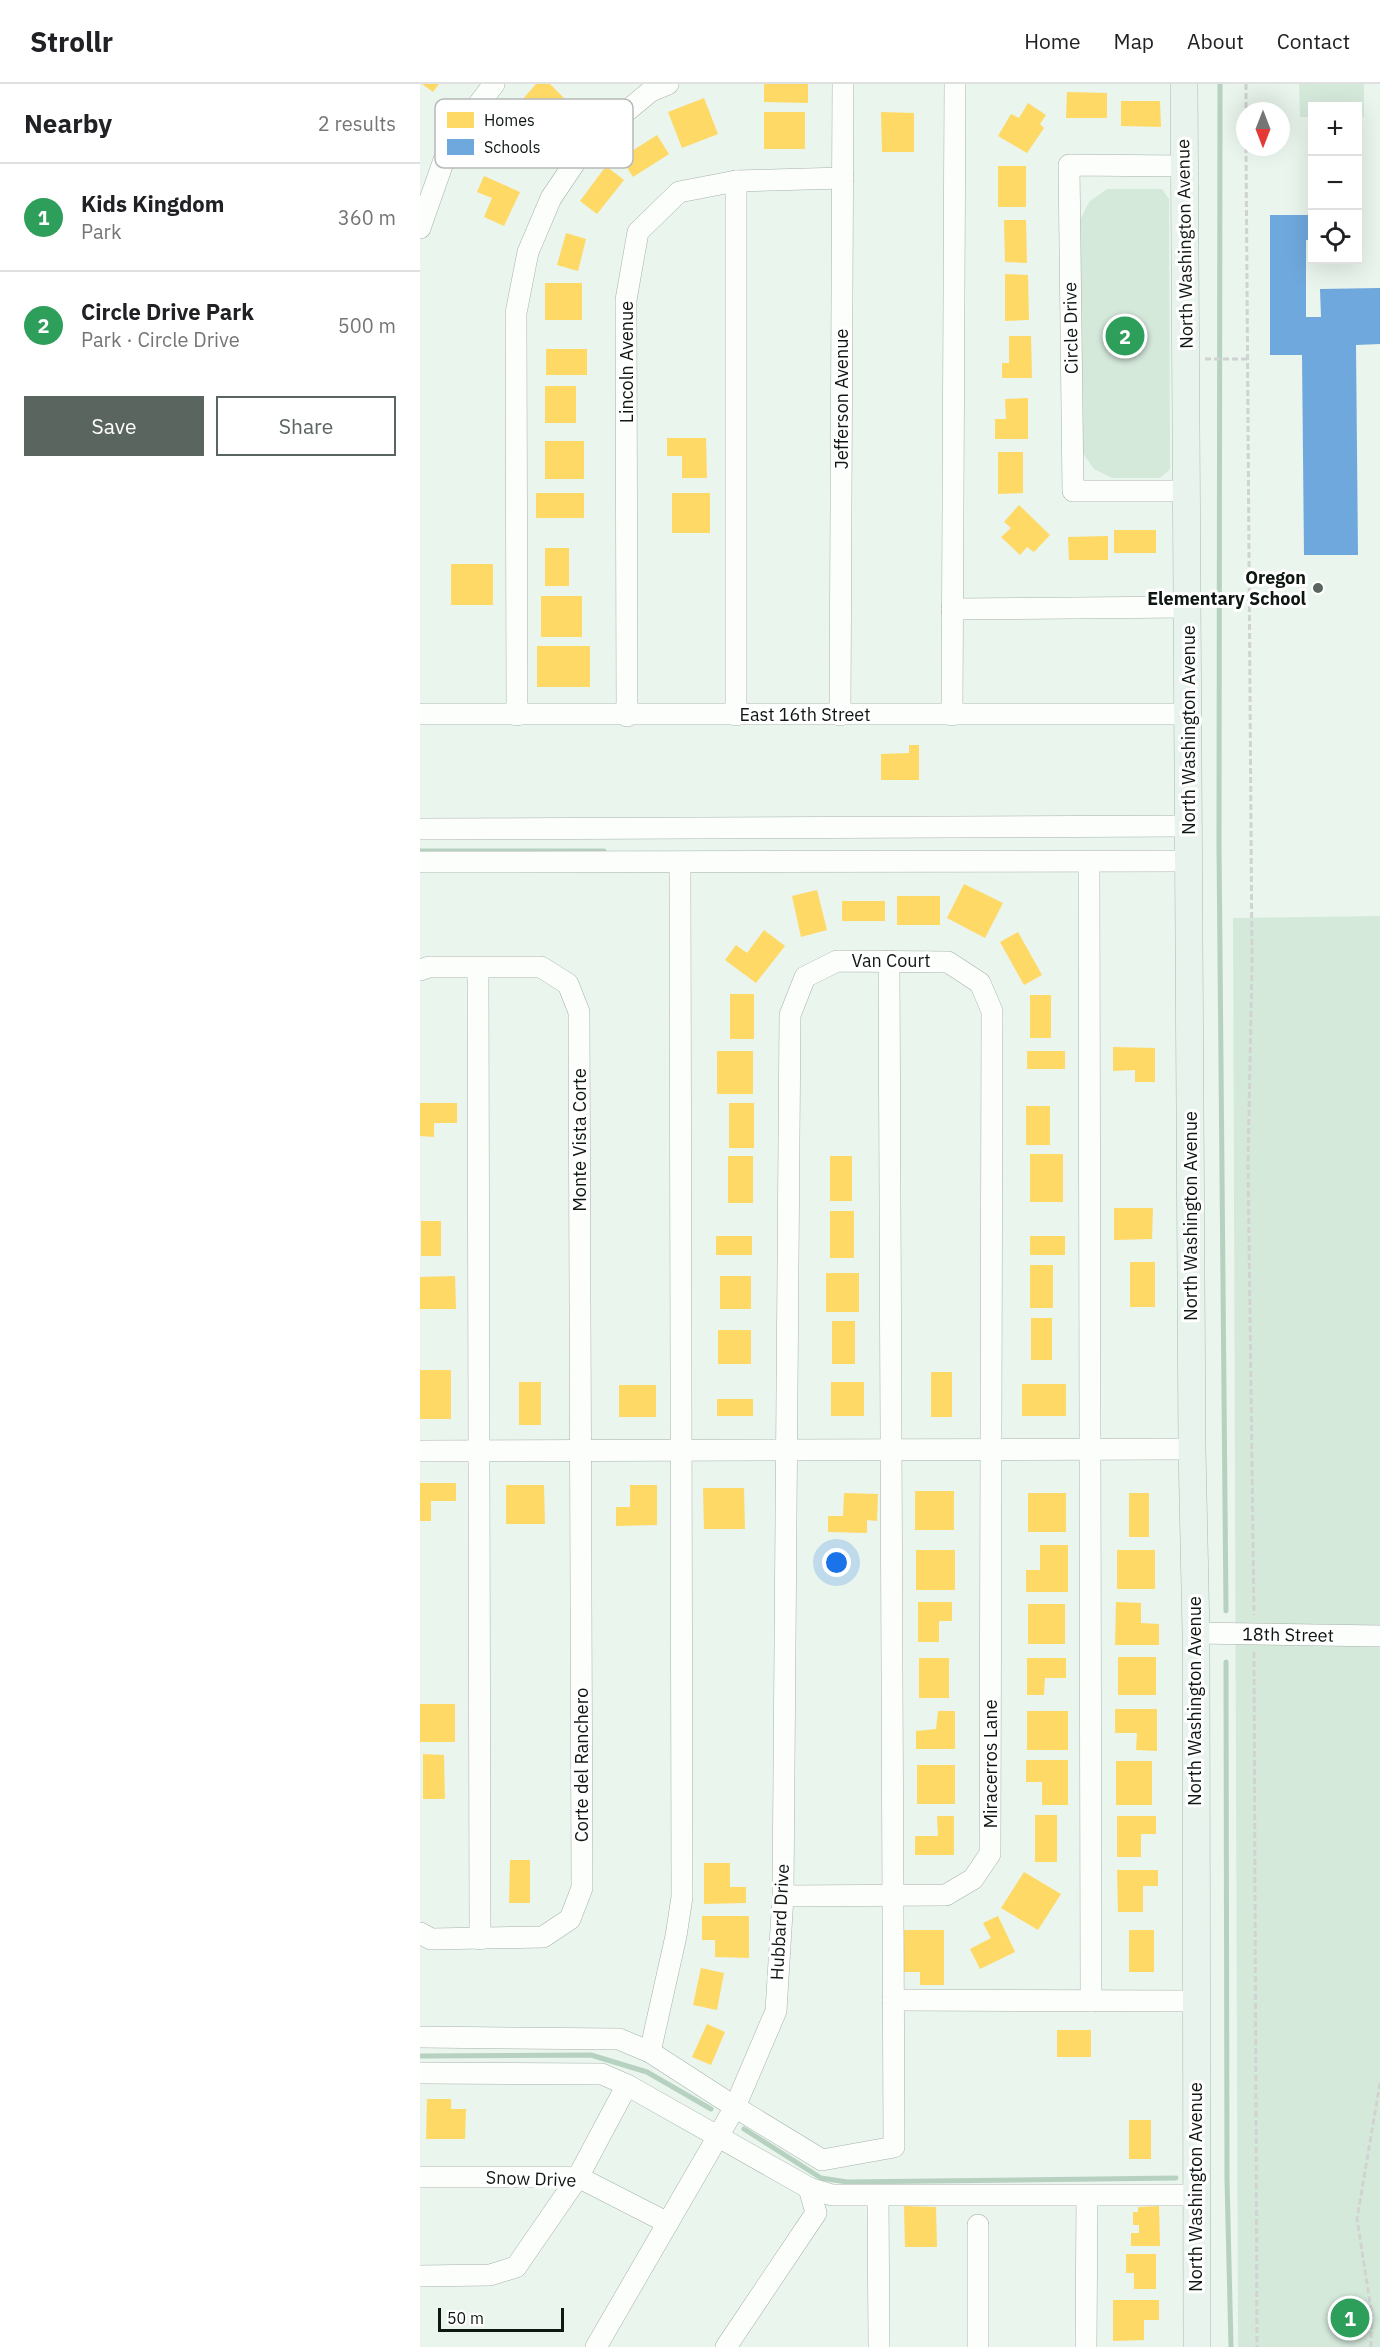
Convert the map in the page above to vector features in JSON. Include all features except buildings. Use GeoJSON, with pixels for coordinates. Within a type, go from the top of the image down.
{"type":"FeatureCollection","features":[{"type":"Feature","properties":{"kind":"main road","name":"North Washington Avenue"},"geometry":{"type":"LineString","coordinates":[[1184,84],[1192,1449],[1196,1633],[1197,2347]]}},
{"type":"Feature","properties":{"kind":"street"},"geometry":{"type":"LineString","coordinates":[[482,99],[494,84]]}},
{"type":"Feature","properties":{"kind":"street"},"geometry":{"type":"LineString","coordinates":[[633,106],[651,91],[668,84]]}},
{"type":"Feature","properties":{"kind":"street","name":"Jefferson Avenue"},"geometry":{"type":"LineString","coordinates":[[840,715],[843,84]]}},
{"type":"Feature","properties":{"kind":"street"},"geometry":{"type":"LineString","coordinates":[[952,714],[955,84]]}},
{"type":"Feature","properties":{"kind":"street","name":"Circle Drive"},"geometry":{"type":"LineString","coordinates":[[1184,166],[1070,165],[1072,491],[1187,491]]}},
{"type":"Feature","properties":{"kind":"street"},"geometry":{"type":"LineString","coordinates":[[420,228],[441,168]]}},
{"type":"Feature","properties":{"kind":"street"},"geometry":{"type":"LineString","coordinates":[[517,715],[516,313],[528,252],[551,198],[571,168]]}},
{"type":"Feature","properties":{"kind":"street","name":"Lincoln Avenue"},"geometry":{"type":"LineString","coordinates":[[627,716],[626,300],[638,232],[678,192],[736,181],[843,178]]}},
{"type":"Feature","properties":{"kind":"street"},"geometry":{"type":"LineString","coordinates":[[736,181],[736,715]]}},
{"type":"Feature","properties":{"kind":"street"},"geometry":{"type":"LineString","coordinates":[[952,609],[1188,607]]}},
{"type":"Feature","properties":{"kind":"street","name":"East 16th Street"},"geometry":{"type":"LineString","coordinates":[[420,714],[627,716],[1189,714]]}},
{"type":"Feature","properties":{"kind":"street"},"geometry":{"type":"LineString","coordinates":[[420,829],[1190,826]]}},
{"type":"Feature","properties":{"kind":"street"},"geometry":{"type":"LineString","coordinates":[[420,862],[1089,863],[1190,861]]}},
{"type":"Feature","properties":{"kind":"street"},"geometry":{"type":"LineString","coordinates":[[650,2052],[676,1936],[682,1897],[680,863]]}},
{"type":"Feature","properties":{"kind":"street"},"geometry":{"type":"LineString","coordinates":[[1089,863],[1091,2001]]}},
{"type":"Feature","properties":{"kind":"street","name":"Van Court"},"geometry":{"type":"LineString","coordinates":[[787,1450],[790,1015],[805,977],[837,961],[889,961],[948,962],[980,983],[992,1011],[991,1450]]}},
{"type":"Feature","properties":{"kind":"street"},"geometry":{"type":"LineString","coordinates":[[420,2037],[619,2039],[650,2052],[822,2160],[894,2147],[891,1895],[889,961]]}},
{"type":"Feature","properties":{"kind":"street","name":"Monte Vista Corte"},"geometry":{"type":"LineString","coordinates":[[420,970],[429,967],[542,967],[568,984],[579,1012],[582,1451]]}},
{"type":"Feature","properties":{"kind":"street"},"geometry":{"type":"LineString","coordinates":[[478,968],[480,1939]]}},
{"type":"Feature","properties":{"kind":"street"},"geometry":{"type":"LineString","coordinates":[[420,1451],[1192,1449]]}},
{"type":"Feature","properties":{"kind":"street","name":"Hubbard Drive"},"geometry":{"type":"LineString","coordinates":[[596,2347],[735,2107],[776,2011],[783,1896],[787,1450]]}},
{"type":"Feature","properties":{"kind":"street","name":"Miracerros Lane"},"geometry":{"type":"LineString","coordinates":[[783,1896],[946,1895],[973,1879],[990,1854],[991,1450]]}},
{"type":"Feature","properties":{"kind":"street","name":"Corte del Ranchero"},"geometry":{"type":"LineString","coordinates":[[420,1933],[431,1939],[543,1937],[570,1919],[582,1888],[582,1451]]}},
{"type":"Feature","properties":{"kind":"street","name":"18th Street"},"geometry":{"type":"LineString","coordinates":[[1196,1633],[1380,1636]]}},
{"type":"Feature","properties":{"kind":"street"},"geometry":{"type":"LineString","coordinates":[[893,2000],[1196,2001]]}},
{"type":"Feature","properties":{"kind":"street"},"geometry":{"type":"LineString","coordinates":[[420,2073],[603,2074],[627,2085],[809,2188],[832,2195],[878,2197],[1196,2195]]}},
{"type":"Feature","properties":{"kind":"street"},"geometry":{"type":"LineString","coordinates":[[420,2276],[490,2275],[516,2266],[578,2177],[627,2085]]}},
{"type":"Feature","properties":{"kind":"street","name":"Snow Drive"},"geometry":{"type":"LineString","coordinates":[[420,2177],[578,2177],[668,2223]]}},
{"type":"Feature","properties":{"kind":"street"},"geometry":{"type":"LineString","coordinates":[[726,2347],[816,2213],[809,2188]]}},
{"type":"Feature","properties":{"kind":"street"},"geometry":{"type":"LineString","coordinates":[[1086,2347],[1087,2196]]}},
{"type":"Feature","properties":{"kind":"street"},"geometry":{"type":"LineString","coordinates":[[878,2197],[879,2347]]}},
{"type":"Feature","properties":{"kind":"street"},"geometry":{"type":"LineString","coordinates":[[978,2225],[978,2347]]}},
{"type":"Feature","properties":{"kind":"path"},"geometry":{"type":"LineString","coordinates":[[1246,84],[1246,102]]}},
{"type":"Feature","properties":{"kind":"path"},"geometry":{"type":"LineString","coordinates":[[1246,156],[1252,952],[1248,1164],[1257,2347]]}},
{"type":"Feature","properties":{"kind":"path"},"geometry":{"type":"LineString","coordinates":[[1210,359],[1248,359]]}},
{"type":"Feature","properties":{"kind":"path"},"geometry":{"type":"LineString","coordinates":[[1371,2347],[1371,2309],[1357,2219],[1380,2083]]}},
{"type":"Feature","properties":{"kind":"green space"},"geometry":{"type":"Polygon","coordinates":[[[1299,84],[1364,84],[1364,117],[1362,117],[1362,102],[1308,102],[1308,117],[1300,117],[1299,84]]]}},
{"type":"Feature","properties":{"kind":"green space"},"geometry":{"type":"Polygon","coordinates":[[[1107,189],[1162,189],[1169,199],[1170,469],[1160,478],[1112,478],[1094,469],[1082,452],[1080,220],[1089,202],[1107,189]]]}},
{"type":"Feature","properties":{"kind":"green space"},"geometry":{"type":"Polygon","coordinates":[[[1380,916],[1380,2347],[1238,2347],[1233,918],[1380,916]]]}},
{"type":"Feature","properties":{"kind":"waterway"},"geometry":{"type":"LineString","coordinates":[[1220,84],[1219,846],[1226,1611]]}},
{"type":"Feature","properties":{"kind":"waterway"},"geometry":{"type":"LineString","coordinates":[[420,851],[604,851]]}},
{"type":"Feature","properties":{"kind":"waterway"},"geometry":{"type":"LineString","coordinates":[[1226,1662],[1227,2179],[1231,2347]]}},
{"type":"Feature","properties":{"kind":"waterway"},"geometry":{"type":"LineString","coordinates":[[420,2056],[591,2055],[647,2072],[711,2109]]}},
{"type":"Feature","properties":{"kind":"waterway"},"geometry":{"type":"LineString","coordinates":[[744,2129],[821,2178],[847,2182],[1176,2178]]}},
{"type":"Feature","properties":{"kind":"place","name":"Circle Drive Park"},"geometry":{"type":"Point","coordinates":[1125,336]}},
{"type":"Feature","properties":{"kind":"place","name":"Oregon Elementary School"},"geometry":{"type":"Point","coordinates":[1318,588]}},
{"type":"Feature","properties":{"kind":"place","name":"Kids Kingdom"},"geometry":{"type":"Point","coordinates":[1350,2318]}}]}
